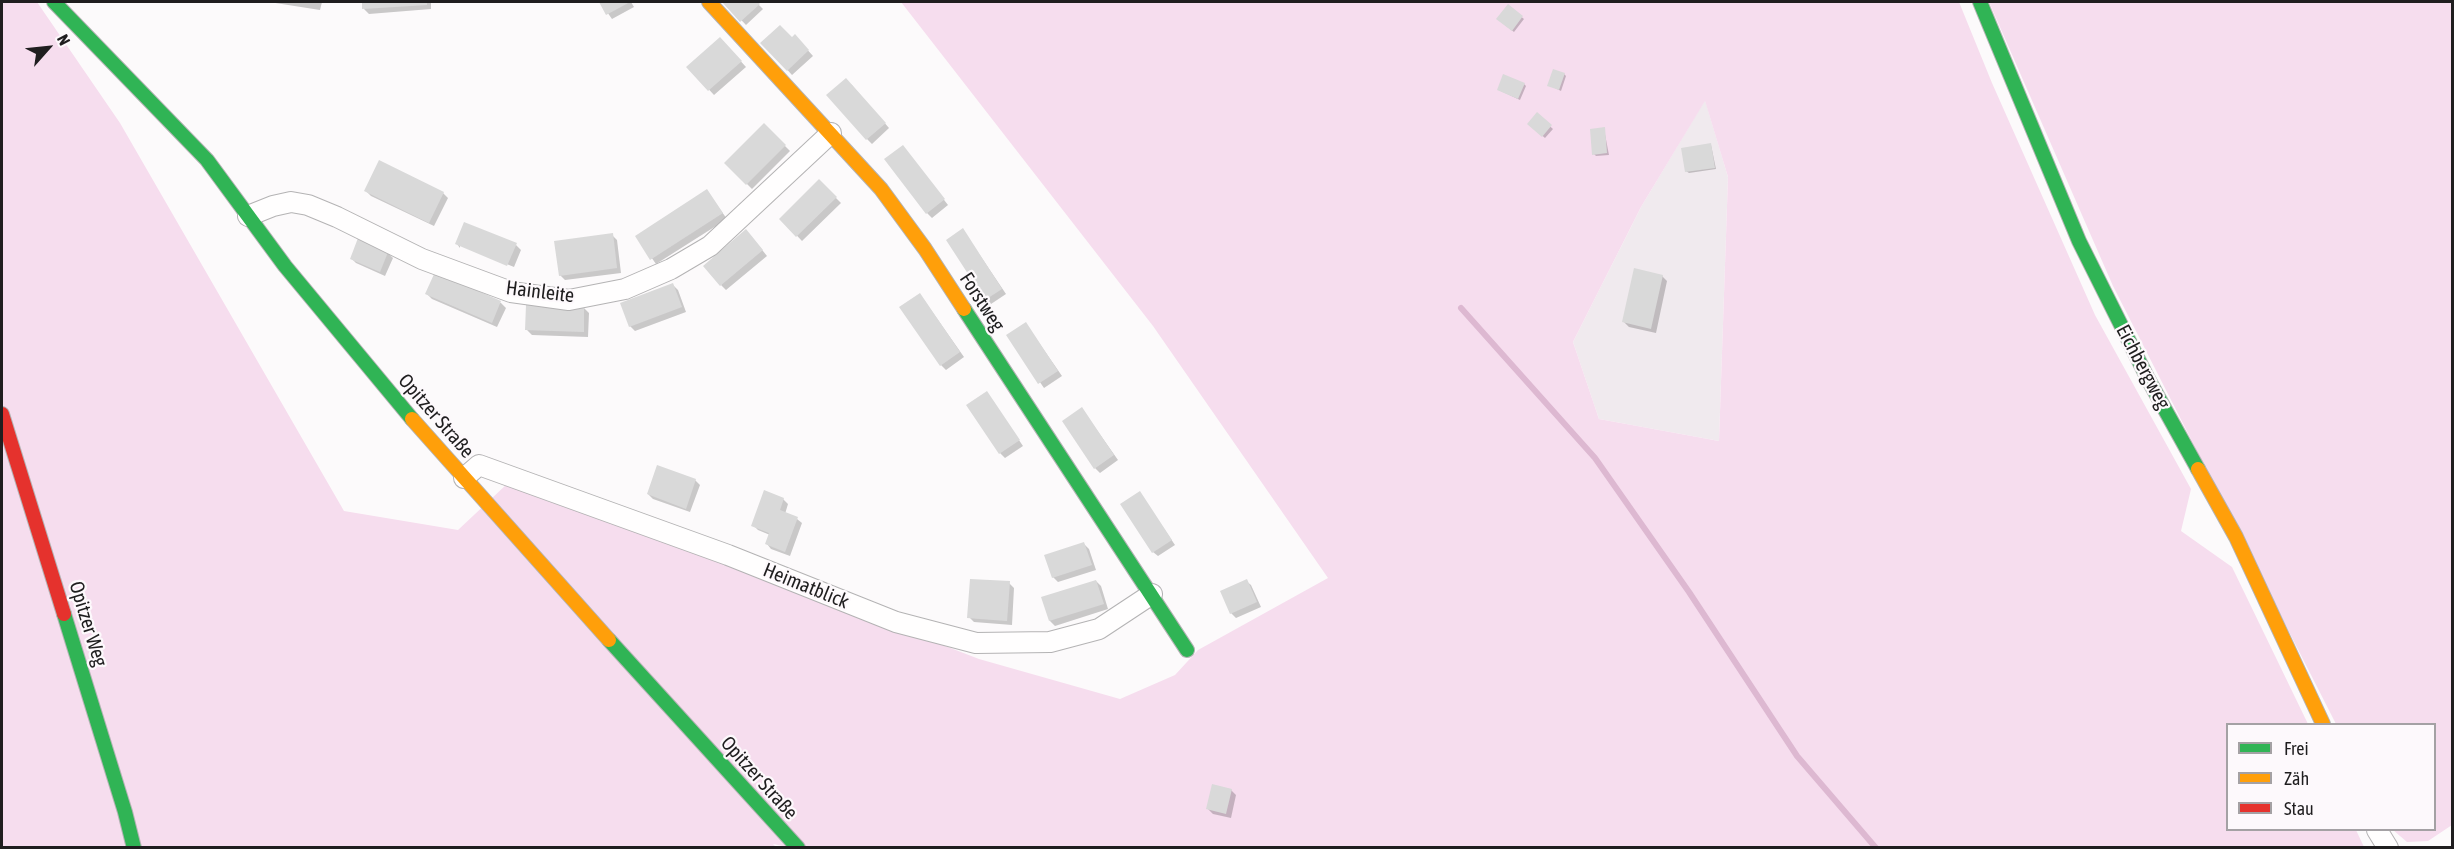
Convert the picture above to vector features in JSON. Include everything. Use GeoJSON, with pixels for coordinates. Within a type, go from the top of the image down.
{"type":"FeatureCollection","features":[{"type":"Feature","properties":{"kind":"street","name":"Opitzer Straße"},"geometry":{"type":"LineString","coordinates":[[54,2],[207,160],[285,266],[363,362],[464,478],[798,848]]}},
{"type":"Feature","properties":{"kind":"street","name":"Forstweg"},"geometry":{"type":"LineString","coordinates":[[709,2],[881,189],[925,249],[1187,650]]}},
{"type":"Feature","properties":{"kind":"street","name":"Eichbergweg"},"geometry":{"type":"LineString","coordinates":[[1980,2],[2079,241],[2148,379],[2236,537],[2323,723]]}},
{"type":"Feature","properties":{"kind":"street","name":"Hainleite"},"geometry":{"type":"LineString","coordinates":[[248,216],[291,202],[308,206],[337,217],[423,260],[511,292],[569,300],[625,289],[671,269],[710,246],[831,133]]}},
{"type":"Feature","properties":{"kind":"street","name":"Opitzer Weg"},"geometry":{"type":"LineString","coordinates":[[2,414],[134,848]]}},
{"type":"Feature","properties":{"kind":"street","name":"Heimatblick"},"geometry":{"type":"LineString","coordinates":[[464,478],[479,465],[728,555],[896,622],[976,643],[1050,642],[1099,629],[1152,594]]}},
{"type":"Feature","properties":{"kind":"street"},"geometry":{"type":"LineString","coordinates":[[2378,831],[2388,848]]}},
{"type":"Feature","properties":{"kind":"shaded area"},"geometry":{"type":"Polygon","coordinates":[[[2,2],[37,2],[120,123],[344,511],[458,530],[507,484],[720,559],[979,659],[1120,699],[1175,675],[1198,650],[1328,578],[1153,326],[901,2],[1959,2],[1992,83],[2095,315],[2191,489],[2181,531],[2232,567],[2308,723],[2226,723],[2226,831],[2356,831],[2364,847],[792,848],[773,844],[776,847],[2,848],[2,2]],[[1705,101],[1641,207],[1573,342],[1599,419],[1719,441],[1728,177],[1705,101]]]}},
{"type":"Feature","properties":{"kind":"shaded area"},"geometry":{"type":"Polygon","coordinates":[[[1989,2],[2452,2],[2452,825],[2428,841],[2407,842],[2394,831],[2436,831],[2436,723],[2335,723],[2113,286],[1989,2]]]}},
{"type":"Feature","properties":{"kind":"shaded area"},"geometry":{"type":"Polygon","coordinates":[[[1705,100],[1728,177],[1719,441],[1599,419],[1573,342],[1641,207],[1705,100]]]}},
{"type":"Feature","properties":{"kind":"building"},"geometry":{"type":"Polygon","coordinates":[[[362,2],[427,2],[427,5],[362,9],[362,2]]]}},
{"type":"Feature","properties":{"kind":"building"},"geometry":{"type":"Polygon","coordinates":[[[599,2],[630,2],[606,15],[599,2]]]}},
{"type":"Feature","properties":{"kind":"building"},"geometry":{"type":"Polygon","coordinates":[[[722,2],[758,2],[760,4],[740,22],[722,2]]]}},
{"type":"Feature","properties":{"kind":"building"},"geometry":{"type":"Polygon","coordinates":[[[1508,4],[1523,16],[1512,31],[1496,19],[1508,4]]]}},
{"type":"Feature","properties":{"kind":"building"},"geometry":{"type":"Polygon","coordinates":[[[780,25],[792,37],[795,34],[809,50],[787,71],[760,43],[780,25]]]}},
{"type":"Feature","properties":{"kind":"building"},"geometry":{"type":"Polygon","coordinates":[[[720,37],[742,61],[708,91],[686,67],[720,37]]]}},
{"type":"Feature","properties":{"kind":"building"},"geometry":{"type":"Polygon","coordinates":[[[1553,69],[1565,73],[1559,90],[1547,86],[1553,69]]]}},
{"type":"Feature","properties":{"kind":"building"},"geometry":{"type":"Polygon","coordinates":[[[1503,74],[1525,83],[1518,99],[1497,90],[1503,74]]]}},
{"type":"Feature","properties":{"kind":"building"},"geometry":{"type":"Polygon","coordinates":[[[846,78],[886,123],[866,140],[826,95],[846,78]]]}},
{"type":"Feature","properties":{"kind":"building"},"geometry":{"type":"Polygon","coordinates":[[[1537,112],[1552,125],[1542,137],[1527,124],[1537,112]]]}},
{"type":"Feature","properties":{"kind":"building"},"geometry":{"type":"Polygon","coordinates":[[[764,123],[786,145],[746,185],[724,163],[764,123]]]}},
{"type":"Feature","properties":{"kind":"building"},"geometry":{"type":"Polygon","coordinates":[[[1605,127],[1607,153],[1592,155],[1590,129],[1605,127]]]}},
{"type":"Feature","properties":{"kind":"building"},"geometry":{"type":"Polygon","coordinates":[[[1711,143],[1715,168],[1685,172],[1681,148],[1711,143]]]}},
{"type":"Feature","properties":{"kind":"building"},"geometry":{"type":"Polygon","coordinates":[[[903,145],[945,199],[926,214],[884,159],[903,145]]]}},
{"type":"Feature","properties":{"kind":"building"},"geometry":{"type":"Polygon","coordinates":[[[379,160],[444,192],[429,223],[364,191],[379,160]]]}},
{"type":"Feature","properties":{"kind":"building"},"geometry":{"type":"Polygon","coordinates":[[[819,179],[837,197],[796,237],[779,219],[819,179]]]}},
{"type":"Feature","properties":{"kind":"building"},"geometry":{"type":"Polygon","coordinates":[[[707,189],[723,213],[650,260],[635,236],[707,189]]]}},
{"type":"Feature","properties":{"kind":"building"},"geometry":{"type":"Polygon","coordinates":[[[464,222],[517,243],[507,266],[455,244],[464,222]]]}},
{"type":"Feature","properties":{"kind":"building"},"geometry":{"type":"Polygon","coordinates":[[[963,228],[1002,289],[985,300],[946,240],[963,228]]]}},
{"type":"Feature","properties":{"kind":"building"},"geometry":{"type":"Polygon","coordinates":[[[746,229],[763,250],[720,286],[703,266],[746,229]]]}},
{"type":"Feature","properties":{"kind":"building"},"geometry":{"type":"Polygon","coordinates":[[[613,233],[617,268],[559,276],[554,241],[613,233]]]}},
{"type":"Feature","properties":{"kind":"building"},"geometry":{"type":"Polygon","coordinates":[[[358,238],[388,252],[380,272],[350,259],[358,238]]]}},
{"type":"Feature","properties":{"kind":"building"},"geometry":{"type":"Polygon","coordinates":[[[1634,268],[1663,275],[1651,329],[1622,322],[1634,268]]]}},
{"type":"Feature","properties":{"kind":"building"},"geometry":{"type":"Polygon","coordinates":[[[435,272],[501,301],[492,323],[425,294],[435,272]]]}},
{"type":"Feature","properties":{"kind":"building"},"geometry":{"type":"Polygon","coordinates":[[[673,283],[682,307],[629,327],[620,303],[673,283]]]}},
{"type":"Feature","properties":{"kind":"building"},"geometry":{"type":"Polygon","coordinates":[[[920,293],[960,352],[940,366],[899,307],[920,293]]]}},
{"type":"Feature","properties":{"kind":"building"},"geometry":{"type":"Polygon","coordinates":[[[526,305],[584,307],[584,332],[525,330],[526,305]]]}},
{"type":"Feature","properties":{"kind":"building"},"geometry":{"type":"Polygon","coordinates":[[[1026,322],[1058,371],[1038,384],[1006,335],[1026,322]]]}},
{"type":"Feature","properties":{"kind":"building"},"geometry":{"type":"Polygon","coordinates":[[[987,391],[1020,440],[999,454],[966,405],[987,391]]]}},
{"type":"Feature","properties":{"kind":"building"},"geometry":{"type":"Polygon","coordinates":[[[1082,407],[1114,455],[1094,469],[1062,421],[1082,407]]]}},
{"type":"Feature","properties":{"kind":"building"},"geometry":{"type":"Polygon","coordinates":[[[657,465],[696,479],[686,509],[647,494],[657,465]]]}},
{"type":"Feature","properties":{"kind":"building"},"geometry":{"type":"Polygon","coordinates":[[[764,490],[784,498],[780,510],[798,517],[785,552],[765,544],[769,533],[751,526],[764,490]]]}},
{"type":"Feature","properties":{"kind":"building"},"geometry":{"type":"Polygon","coordinates":[[[1140,491],[1172,540],[1152,553],[1120,504],[1140,491]]]}},
{"type":"Feature","properties":{"kind":"building"},"geometry":{"type":"Polygon","coordinates":[[[1084,542],[1092,565],[1052,578],[1044,555],[1084,542]]]}},
{"type":"Feature","properties":{"kind":"building"},"geometry":{"type":"Polygon","coordinates":[[[970,579],[1010,581],[1007,621],[967,618],[970,579]]]}},
{"type":"Feature","properties":{"kind":"building"},"geometry":{"type":"Polygon","coordinates":[[[1247,579],[1257,602],[1230,614],[1220,591],[1247,579]]]}},
{"type":"Feature","properties":{"kind":"building"},"geometry":{"type":"Polygon","coordinates":[[[1096,580],[1104,604],[1049,621],[1041,597],[1096,580]]]}},
{"type":"Feature","properties":{"kind":"building"},"geometry":{"type":"Polygon","coordinates":[[[1212,784],[1232,789],[1226,814],[1206,809],[1212,784]]]}},
{"type":"Feature","properties":{"kind":"waterway"},"geometry":{"type":"LineString","coordinates":[[1461,308],[1595,458],[1689,592],[1797,756],[1876,848]]}},
{"type":"Feature","properties":{"kind":"traffic: fast"},"geometry":{"type":"LineString","coordinates":[[54,2],[207,160],[285,266],[412,419]]}},
{"type":"Feature","properties":{"kind":"traffic: fast"},"geometry":{"type":"LineString","coordinates":[[1980,2],[2079,241],[2148,379],[2198,469]]}},
{"type":"Feature","properties":{"kind":"traffic: fast"},"geometry":{"type":"LineString","coordinates":[[964,309],[1187,650]]}},
{"type":"Feature","properties":{"kind":"traffic: fast"},"geometry":{"type":"LineString","coordinates":[[64,614],[134,848]]}},
{"type":"Feature","properties":{"kind":"traffic: fast"},"geometry":{"type":"LineString","coordinates":[[609,640],[798,848]]}},
{"type":"Feature","properties":{"kind":"traffic: slow"},"geometry":{"type":"LineString","coordinates":[[709,2],[881,189],[925,249],[964,309]]}},
{"type":"Feature","properties":{"kind":"traffic: slow"},"geometry":{"type":"LineString","coordinates":[[412,419],[609,640]]}},
{"type":"Feature","properties":{"kind":"traffic: slow"},"geometry":{"type":"LineString","coordinates":[[2198,469],[2236,537],[2323,723]]}},
{"type":"Feature","properties":{"kind":"traffic: jam"},"geometry":{"type":"LineString","coordinates":[[2,414],[64,614]]}}]}
